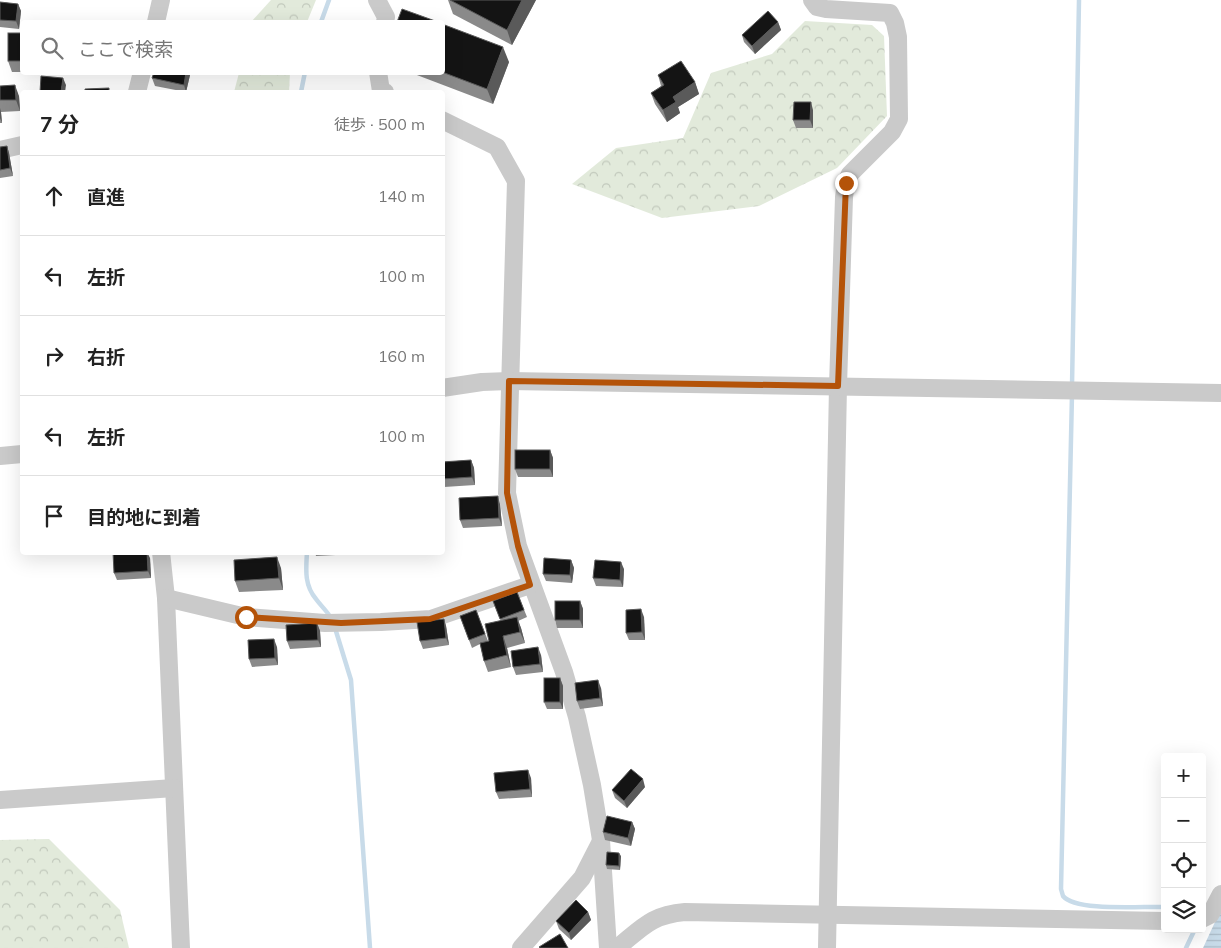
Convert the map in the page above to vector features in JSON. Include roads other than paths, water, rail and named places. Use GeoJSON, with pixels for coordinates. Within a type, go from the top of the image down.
{"type":"FeatureCollection","features":[{"type":"Feature","properties":{"kind":"street"},"geometry":{"type":"LineString","coordinates":[[157,20],[162,0]]}},
{"type":"Feature","properties":{"kind":"street"},"geometry":{"type":"LineString","coordinates":[[377,0],[386,17],[385,20]]}},
{"type":"Feature","properties":{"kind":"street"},"geometry":{"type":"LineString","coordinates":[[812,0],[817,7],[826,9],[890,13],[896,23],[898,37],[899,119],[892,132],[850,174],[846,183],[838,386],[827,948]]}},
{"type":"Feature","properties":{"kind":"street"},"geometry":{"type":"LineString","coordinates":[[138,90],[141,75]]}},
{"type":"Feature","properties":{"kind":"street"},"geometry":{"type":"LineString","coordinates":[[378,75],[381,90]]}},
{"type":"Feature","properties":{"kind":"street"},"geometry":{"type":"LineString","coordinates":[[445,121],[497,147],[516,181],[507,493],[518,546],[530,585],[564,672],[577,717],[592,785],[601,840],[608,948]]}},
{"type":"Feature","properties":{"kind":"street"},"geometry":{"type":"LineString","coordinates":[[0,150],[20,145]]}},
{"type":"Feature","properties":{"kind":"street"},"geometry":{"type":"LineString","coordinates":[[445,388],[482,382],[509,381],[1221,392]]}},
{"type":"Feature","properties":{"kind":"street"},"geometry":{"type":"LineString","coordinates":[[0,456],[20,454]]}},
{"type":"Feature","properties":{"kind":"street"},"geometry":{"type":"LineString","coordinates":[[162,555],[166,598],[181,948]]}},
{"type":"Feature","properties":{"kind":"street"},"geometry":{"type":"LineString","coordinates":[[166,598],[246,617],[333,623],[430,619],[530,585]]}},
{"type":"Feature","properties":{"kind":"street"},"geometry":{"type":"LineString","coordinates":[[0,800],[174,788]]}},
{"type":"Feature","properties":{"kind":"street"},"geometry":{"type":"LineString","coordinates":[[521,948],[582,878],[601,840]]}},
{"type":"Feature","properties":{"kind":"street"},"geometry":{"type":"LineString","coordinates":[[1206,917],[1210,915],[1221,894]]}},
{"type":"Feature","properties":{"kind":"street"},"geometry":{"type":"LineString","coordinates":[[617,948],[651,921],[665,914],[685,912],[1161,921]]}},
{"type":"Feature","properties":{"kind":"water"},"geometry":{"type":"Polygon","coordinates":[[[1221,909],[1221,948],[1203,948],[1221,909]]]}},
{"type":"Feature","properties":{"kind":"waterway"},"geometry":{"type":"LineString","coordinates":[[322,20],[329,0]]}},
{"type":"Feature","properties":{"kind":"waterway"},"geometry":{"type":"LineString","coordinates":[[1072,386],[1079,0]]}},
{"type":"Feature","properties":{"kind":"waterway"},"geometry":{"type":"LineString","coordinates":[[301,90],[304,75]]}},
{"type":"Feature","properties":{"kind":"waterway"},"geometry":{"type":"LineString","coordinates":[[1072,394],[1061,889],[1063,896],[1070,901],[1081,904],[1111,907],[1161,907]]}},
{"type":"Feature","properties":{"kind":"waterway"},"geometry":{"type":"LineString","coordinates":[[307,555],[309,588],[331,618]]}},
{"type":"Feature","properties":{"kind":"waterway"},"geometry":{"type":"LineString","coordinates":[[335,628],[351,680],[370,948]]}},
{"type":"Feature","properties":{"kind":"waterway"},"geometry":{"type":"LineString","coordinates":[[1186,948],[1193,933]]}}]}
